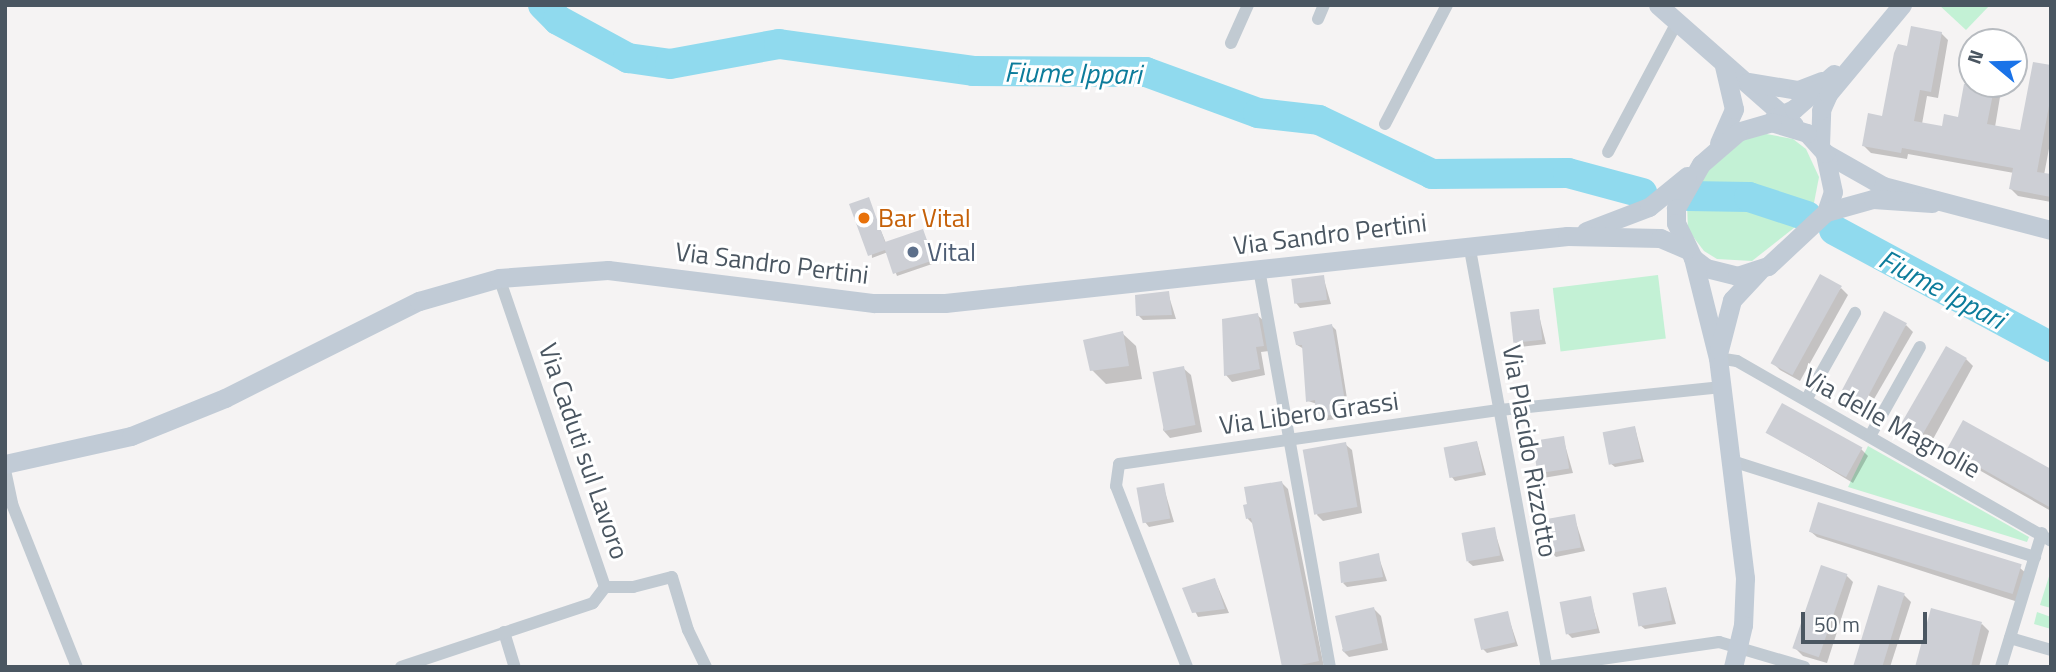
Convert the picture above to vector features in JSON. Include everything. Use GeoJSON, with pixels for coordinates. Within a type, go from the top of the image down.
{"type":"FeatureCollection","features":[{"type":"Feature","properties":{"kind":"main road"},"geometry":{"type":"LineString","coordinates":[[1658,5],[1823,149],[1882,186],[1932,203],[2051,230]]}},
{"type":"Feature","properties":{"kind":"main road"},"geometry":{"type":"LineString","coordinates":[[1717,358],[1732,300],[1759,271],[1804,237],[1826,212],[1833,192],[1823,149],[1821,110],[1861,51],[1902,5]]}},
{"type":"Feature","properties":{"kind":"main road"},"geometry":{"type":"LineString","coordinates":[[1567,236],[1649,207],[1708,158],[1759,123],[1788,120],[1831,76],[1861,51]]}},
{"type":"Feature","properties":{"kind":"main road"},"geometry":{"type":"LineString","coordinates":[[1724,65],[1734,108],[1708,158],[1676,208],[1676,223],[1689,253],[1717,358],[1732,461],[1745,578],[1739,647],[1734,667]]}},
{"type":"Feature","properties":{"kind":"main road"},"geometry":{"type":"LineString","coordinates":[[1741,80],[1778,90],[1798,90],[1831,76]]}},
{"type":"Feature","properties":{"kind":"main road"},"geometry":{"type":"LineString","coordinates":[[1826,212],[1873,199],[1932,203]]}},
{"type":"Feature","properties":{"kind":"main road"},"geometry":{"type":"LineString","coordinates":[[1567,236],[1660,238],[1723,274],[1759,271]]}},
{"type":"Feature","properties":{"kind":"main road","name":"Via Sandro Pertini"},"geometry":{"type":"LineString","coordinates":[[5,464],[131,436],[225,398],[419,301],[499,278],[608,270],[874,303],[945,303],[1259,270],[1469,244],[1567,236]]}},
{"type":"Feature","properties":{"kind":"street"},"geometry":{"type":"LineString","coordinates":[[1231,43],[1248,5]]}},
{"type":"Feature","properties":{"kind":"street"},"geometry":{"type":"LineString","coordinates":[[1318,19],[1324,5]]}},
{"type":"Feature","properties":{"kind":"street"},"geometry":{"type":"LineString","coordinates":[[1385,124],[1447,5]]}},
{"type":"Feature","properties":{"kind":"street"},"geometry":{"type":"LineString","coordinates":[[1608,152],[1677,22]]}},
{"type":"Feature","properties":{"kind":"street","name":"Via Placido Rizzotto"},"geometry":{"type":"LineString","coordinates":[[1469,244],[1546,667]]}},
{"type":"Feature","properties":{"kind":"street"},"geometry":{"type":"LineString","coordinates":[[1259,270],[1286,438],[1330,667]]}},
{"type":"Feature","properties":{"kind":"street","name":"Via Caduti sul Lavoro"},"geometry":{"type":"LineString","coordinates":[[401,667],[593,603],[605,587],[499,278]]}},
{"type":"Feature","properties":{"kind":"street"},"geometry":{"type":"LineString","coordinates":[[1806,400],[1855,313]]}},
{"type":"Feature","properties":{"kind":"street"},"geometry":{"type":"LineString","coordinates":[[1870,436],[1920,347]]}},
{"type":"Feature","properties":{"kind":"street","name":"Via delle Magnolie"},"geometry":{"type":"LineString","coordinates":[[1717,358],[1737,361],[2047,537],[2035,557],[2001,667]]}},
{"type":"Feature","properties":{"kind":"street","name":"Via Libero Grassi"},"geometry":{"type":"LineString","coordinates":[[1187,667],[1115,486],[1119,464],[1286,438],[1500,410],[1721,387]]}},
{"type":"Feature","properties":{"kind":"street"},"geometry":{"type":"LineString","coordinates":[[1732,461],[2035,557]]}},
{"type":"Feature","properties":{"kind":"street"},"geometry":{"type":"LineString","coordinates":[[5,470],[12,504],[77,667]]}},
{"type":"Feature","properties":{"kind":"street"},"geometry":{"type":"LineString","coordinates":[[605,587],[633,587],[672,576],[688,630],[706,667]]}},
{"type":"Feature","properties":{"kind":"street"},"geometry":{"type":"LineString","coordinates":[[504,632],[515,667]]}},
{"type":"Feature","properties":{"kind":"street"},"geometry":{"type":"LineString","coordinates":[[2010,638],[2051,650]]}},
{"type":"Feature","properties":{"kind":"street"},"geometry":{"type":"LineString","coordinates":[[1546,667],[1719,642],[1804,667]]}},
{"type":"Feature","properties":{"kind":"green space"},"geometry":{"type":"Polygon","coordinates":[[[1939,5],[1990,5],[1968,28],[1964,28],[1939,5]]]}},
{"type":"Feature","properties":{"kind":"green space"},"geometry":{"type":"Polygon","coordinates":[[[1761,133],[1793,139],[1806,149],[1819,177],[1813,208],[1804,220],[1752,261],[1717,259],[1704,251],[1688,230],[1687,203],[1702,176],[1746,138],[1761,133]]]}},
{"type":"Feature","properties":{"kind":"green space"},"geometry":{"type":"Polygon","coordinates":[[[1658,275],[1666,339],[1561,351],[1553,288],[1658,275]]]}},
{"type":"Feature","properties":{"kind":"green space"},"geometry":{"type":"Polygon","coordinates":[[[1868,446],[2029,537],[2027,542],[1848,487],[1868,446]]]}},
{"type":"Feature","properties":{"kind":"green space"},"geometry":{"type":"Polygon","coordinates":[[[2051,570],[2051,608],[2040,605],[2051,570]]]}},
{"type":"Feature","properties":{"kind":"green space"},"geometry":{"type":"Polygon","coordinates":[[[2037,612],[2051,617],[2051,629],[2034,624],[2037,612]]]}},
{"type":"Feature","properties":{"kind":"building"},"geometry":{"type":"Polygon","coordinates":[[[1911,26],[1942,32],[1931,92],[1920,90],[1914,121],[1942,126],[1944,114],[1958,117],[1961,98],[1992,98],[1987,124],[2020,130],[2033,62],[2051,65],[2051,95],[2037,172],[2051,174],[2051,197],[2009,189],[2013,168],[1902,148],[1901,153],[1862,146],[1868,113],[1882,116],[1898,44],[1907,46],[1911,26]]]}},
{"type":"Feature","properties":{"kind":"building"},"geometry":{"type":"Polygon","coordinates":[[[869,197],[885,242],[923,229],[934,260],[893,274],[885,250],[868,256],[849,204],[869,197]]]}},
{"type":"Feature","properties":{"kind":"building"},"geometry":{"type":"Polygon","coordinates":[[[1820,274],[1842,286],[1792,375],[1771,363],[1820,274]]]}},
{"type":"Feature","properties":{"kind":"building"},"geometry":{"type":"Polygon","coordinates":[[[1324,275],[1327,300],[1294,304],[1291,279],[1324,275]]]}},
{"type":"Feature","properties":{"kind":"building"},"geometry":{"type":"Polygon","coordinates":[[[1169,291],[1172,315],[1136,316],[1135,295],[1169,291]]]}},
{"type":"Feature","properties":{"kind":"building"},"geometry":{"type":"Polygon","coordinates":[[[1539,309],[1542,340],[1513,343],[1510,312],[1539,309]]]}},
{"type":"Feature","properties":{"kind":"building"},"geometry":{"type":"Polygon","coordinates":[[[1884,311],[1907,323],[1860,412],[1837,400],[1884,311]]]}},
{"type":"Feature","properties":{"kind":"building"},"geometry":{"type":"Polygon","coordinates":[[[1258,313],[1264,346],[1256,347],[1260,369],[1224,376],[1222,319],[1258,313]]]}},
{"type":"Feature","properties":{"kind":"building"},"geometry":{"type":"Polygon","coordinates":[[[1332,324],[1347,413],[1316,417],[1315,400],[1306,402],[1302,345],[1296,345],[1293,332],[1332,324]]]}},
{"type":"Feature","properties":{"kind":"building"},"geometry":{"type":"Polygon","coordinates":[[[1123,331],[1129,366],[1090,371],[1083,340],[1123,331]]]}},
{"type":"Feature","properties":{"kind":"building"},"geometry":{"type":"Polygon","coordinates":[[[1946,346],[1967,358],[1917,445],[1896,433],[1946,346]]]}},
{"type":"Feature","properties":{"kind":"building"},"geometry":{"type":"Polygon","coordinates":[[[1184,366],[1195,425],[1164,431],[1153,372],[1184,366]]]}},
{"type":"Feature","properties":{"kind":"building"},"geometry":{"type":"Polygon","coordinates":[[[1782,403],[1862,448],[1846,477],[1766,433],[1782,403]]]}},
{"type":"Feature","properties":{"kind":"building"},"geometry":{"type":"Polygon","coordinates":[[[1963,420],[2051,469],[2051,508],[1947,449],[1963,420]]]}},
{"type":"Feature","properties":{"kind":"building"},"geometry":{"type":"Polygon","coordinates":[[[1635,426],[1641,458],[1609,465],[1603,432],[1635,426]]]}},
{"type":"Feature","properties":{"kind":"building"},"geometry":{"type":"Polygon","coordinates":[[[1564,436],[1569,469],[1538,474],[1532,441],[1564,436]]]}},
{"type":"Feature","properties":{"kind":"building"},"geometry":{"type":"Polygon","coordinates":[[[1477,441],[1483,471],[1450,478],[1444,447],[1477,441]]]}},
{"type":"Feature","properties":{"kind":"building"},"geometry":{"type":"Polygon","coordinates":[[[1346,442],[1357,507],[1314,515],[1303,450],[1346,442]]]}},
{"type":"Feature","properties":{"kind":"building"},"geometry":{"type":"Polygon","coordinates":[[[1282,481],[1319,661],[1291,667],[1282,667],[1251,518],[1246,519],[1243,505],[1247,504],[1244,487],[1282,481]]]}},
{"type":"Feature","properties":{"kind":"building"},"geometry":{"type":"Polygon","coordinates":[[[1164,483],[1170,518],[1143,523],[1136,488],[1164,483]]]}},
{"type":"Feature","properties":{"kind":"building"},"geometry":{"type":"Polygon","coordinates":[[[1818,502],[2022,564],[2013,594],[1809,532],[1818,502]]]}},
{"type":"Feature","properties":{"kind":"building"},"geometry":{"type":"Polygon","coordinates":[[[1575,514],[1581,547],[1548,553],[1543,520],[1575,514]]]}},
{"type":"Feature","properties":{"kind":"building"},"geometry":{"type":"Polygon","coordinates":[[[1495,527],[1500,556],[1467,561],[1462,533],[1495,527]]]}},
{"type":"Feature","properties":{"kind":"building"},"geometry":{"type":"Polygon","coordinates":[[[1379,553],[1383,577],[1341,583],[1339,562],[1379,553]]]}},
{"type":"Feature","properties":{"kind":"building"},"geometry":{"type":"Polygon","coordinates":[[[1821,565],[1847,574],[1819,657],[1792,648],[1821,565]]]}},
{"type":"Feature","properties":{"kind":"building"},"geometry":{"type":"Polygon","coordinates":[[[1215,578],[1225,609],[1192,613],[1182,588],[1215,578]]]}},
{"type":"Feature","properties":{"kind":"building"},"geometry":{"type":"Polygon","coordinates":[[[1878,585],[1905,593],[1882,667],[1853,667],[1878,585]]]}},
{"type":"Feature","properties":{"kind":"building"},"geometry":{"type":"Polygon","coordinates":[[[1666,587],[1672,620],[1638,626],[1633,593],[1666,587]]]}},
{"type":"Feature","properties":{"kind":"building"},"geometry":{"type":"Polygon","coordinates":[[[1591,596],[1597,628],[1566,634],[1560,602],[1591,596]]]}},
{"type":"Feature","properties":{"kind":"building"},"geometry":{"type":"Polygon","coordinates":[[[1374,607],[1382,643],[1343,652],[1335,616],[1374,607]]]}},
{"type":"Feature","properties":{"kind":"building"},"geometry":{"type":"Polygon","coordinates":[[[1931,608],[1982,622],[1971,667],[1915,667],[1931,608]]]}},
{"type":"Feature","properties":{"kind":"building"},"geometry":{"type":"Polygon","coordinates":[[[1508,611],[1515,642],[1481,650],[1474,619],[1508,611]]]}},
{"type":"Feature","properties":{"kind":"waterway","name":"Fiume Ippari"},"geometry":{"type":"LineString","coordinates":[[543,5],[558,20],[628,58],[670,64],[779,44],[973,71],[1146,72],[1258,113],[1319,120],[1432,174],[1568,173],[1642,193]]}},
{"type":"Feature","properties":{"kind":"waterway","name":"Fiume Ippari"},"geometry":{"type":"LineString","coordinates":[[1689,196],[1749,197],[1807,216]]}},
{"type":"Feature","properties":{"kind":"waterway","name":"Fiume Ippari"},"geometry":{"type":"LineString","coordinates":[[1834,230],[2051,347]]}},
{"type":"Feature","properties":{"kind":"place","name":"Bar Vital"},"geometry":{"type":"Point","coordinates":[864,218]}},
{"type":"Feature","properties":{"kind":"place","name":"Vital"},"geometry":{"type":"Point","coordinates":[913,252]}}]}
